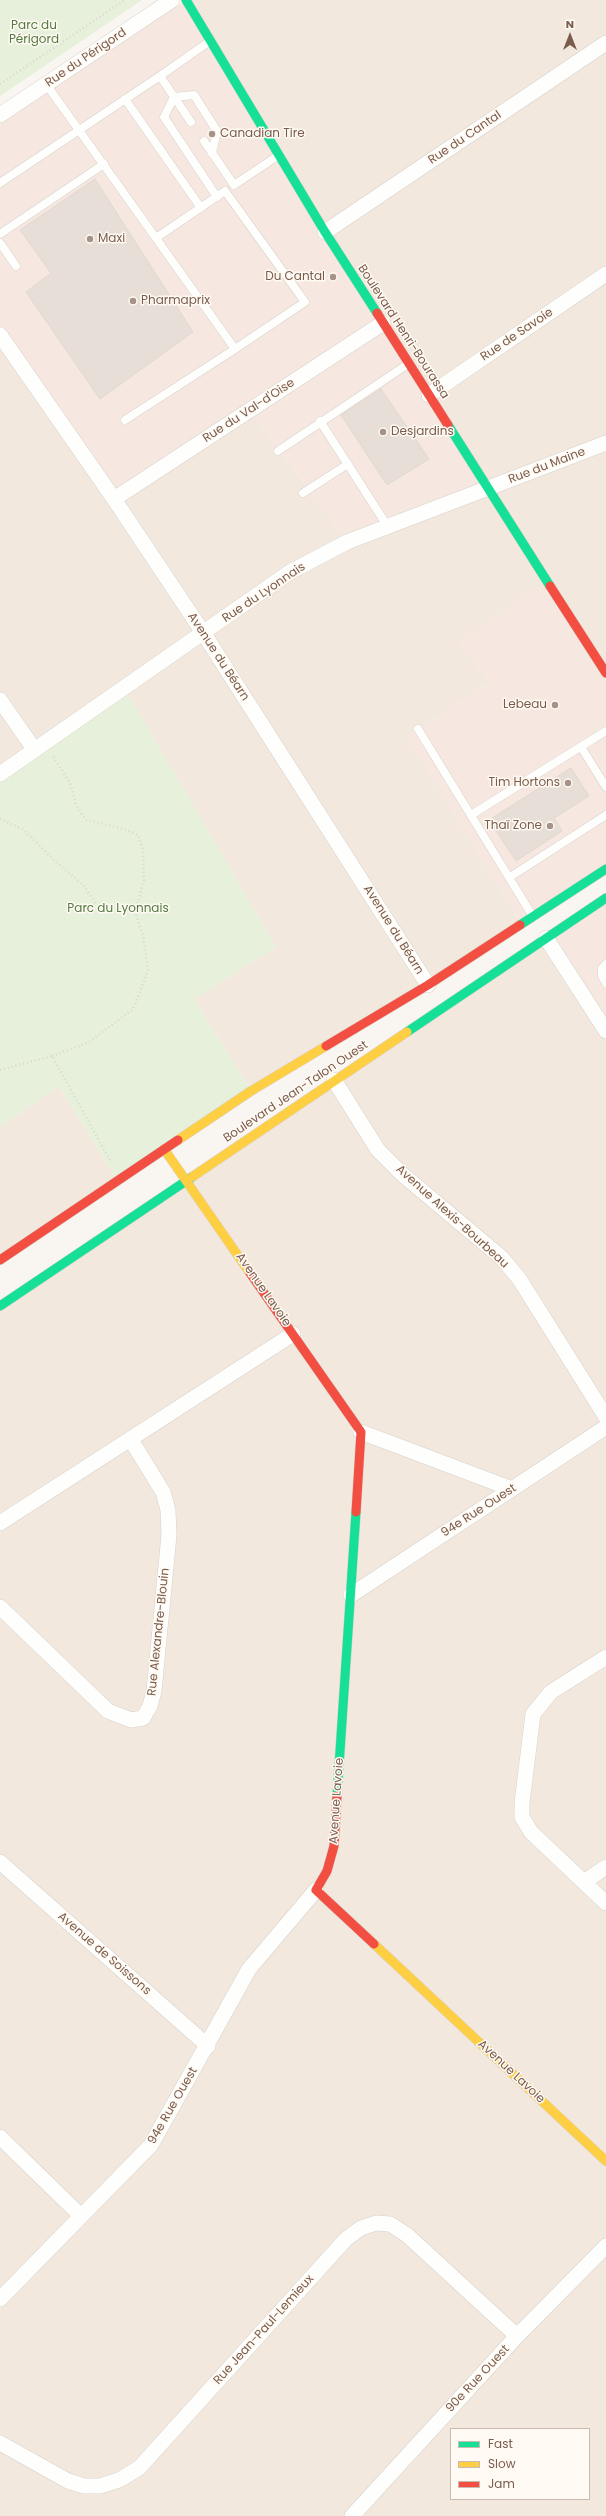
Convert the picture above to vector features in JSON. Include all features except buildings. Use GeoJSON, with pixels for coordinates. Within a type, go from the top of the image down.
{"type":"FeatureCollection","features":[{"type":"Feature","properties":{"kind":"street","name":"Rue du Périgord"},"geometry":{"type":"LineString","coordinates":[[0,115],[172,0]]}},
{"type":"Feature","properties":{"kind":"street","name":"Boulevard Henri-Bourassa"},"geometry":{"type":"LineString","coordinates":[[186,0],[325,232],[606,673]]}},
{"type":"Feature","properties":{"kind":"street","name":"Rue du Cantal"},"geometry":{"type":"LineString","coordinates":[[325,232],[606,43]]}},
{"type":"Feature","properties":{"kind":"street","name":"Rue de Savoie"},"geometry":{"type":"LineString","coordinates":[[429,395],[606,274]]}},
{"type":"Feature","properties":{"kind":"street","name":"Rue du Val-d'Oise"},"geometry":{"type":"LineString","coordinates":[[114,499],[383,323]]}},
{"type":"Feature","properties":{"kind":"street","name":"Avenue du Béarn"},"geometry":{"type":"LineString","coordinates":[[0,335],[114,499],[204,634],[428,985]]}},
{"type":"Feature","properties":{"kind":"street","name":"Rue du Maine"},"geometry":{"type":"LineString","coordinates":[[488,489],[606,443]]}},
{"type":"Feature","properties":{"kind":"street","name":"Rue du Lyonnais"},"geometry":{"type":"LineString","coordinates":[[0,774],[204,634],[290,572],[347,542],[488,489]]}},
{"type":"Feature","properties":{"kind":"street"},"geometry":{"type":"LineString","coordinates":[[0,700],[39,746]]}},
{"type":"Feature","properties":{"kind":"street","name":"Boulevard Jean-Talon Ouest"},"geometry":{"type":"LineString","coordinates":[[0,1260],[251,1091],[428,985],[606,869]]}},
{"type":"Feature","properties":{"kind":"street","name":"Boulevard Jean-Talon Ouest"},"geometry":{"type":"LineString","coordinates":[[0,1306],[606,898]]}},
{"type":"Feature","properties":{"kind":"street"},"geometry":{"type":"LineString","coordinates":[[546,938],[606,1031]]}},
{"type":"Feature","properties":{"kind":"street","name":"Avenue Alexis-Bourbeau"},"geometry":{"type":"LineString","coordinates":[[334,1080],[378,1150],[402,1174],[502,1258],[515,1275],[606,1417]]}},
{"type":"Feature","properties":{"kind":"street","name":"Avenue Lavoie"},"geometry":{"type":"LineString","coordinates":[[164,1149],[361,1432],[334,1846],[327,1870],[316,1890],[606,2161]]}},
{"type":"Feature","properties":{"kind":"street"},"geometry":{"type":"LineString","coordinates":[[0,1523],[131,1440],[293,1334]]}},
{"type":"Feature","properties":{"kind":"street","name":"94e Rue Ouest"},"geometry":{"type":"LineString","coordinates":[[351,1595],[606,1428]]}},
{"type":"Feature","properties":{"kind":"street"},"geometry":{"type":"LineString","coordinates":[[361,1432],[512,1489]]}},
{"type":"Feature","properties":{"kind":"street","name":"Rue Alexandre-Blouin"},"geometry":{"type":"LineString","coordinates":[[0,1607],[108,1711],[131,1720],[142,1718],[150,1706],[154,1691],[169,1535],[168,1510],[163,1492],[131,1440]]}},
{"type":"Feature","properties":{"kind":"street"},"geometry":{"type":"LineString","coordinates":[[606,1657],[551,1692],[533,1714],[522,1803],[522,1817],[532,1832],[606,1903]]}},
{"type":"Feature","properties":{"kind":"street","name":"Avenue de Soissons"},"geometry":{"type":"LineString","coordinates":[[0,1862],[208,2046]]}},
{"type":"Feature","properties":{"kind":"street"},"geometry":{"type":"LineString","coordinates":[[584,1882],[606,1867]]}},
{"type":"Feature","properties":{"kind":"street","name":"94e Rue Ouest"},"geometry":{"type":"LineString","coordinates":[[0,2299],[151,2145],[208,2046],[249,1969],[316,1890]]}},
{"type":"Feature","properties":{"kind":"street"},"geometry":{"type":"LineString","coordinates":[[0,2137],[81,2216]]}},
{"type":"Feature","properties":{"kind":"street","name":"Rue Jean-Paul-Lemieux"},"geometry":{"type":"LineString","coordinates":[[0,2443],[68,2482],[84,2486],[100,2486],[119,2480],[140,2468],[346,2239],[361,2228],[376,2223],[390,2224],[407,2235],[517,2336]]}},
{"type":"Feature","properties":{"kind":"street","name":"90e Rue Ouest"},"geometry":{"type":"LineString","coordinates":[[352,2516],[517,2336],[606,2246]]}},
{"type":"Feature","properties":{"kind":"lane"},"geometry":{"type":"LineString","coordinates":[[0,183],[210,41]]}},
{"type":"Feature","properties":{"kind":"lane"},"geometry":{"type":"LineString","coordinates":[[160,76],[191,122]]}},
{"type":"Feature","properties":{"kind":"lane"},"geometry":{"type":"LineString","coordinates":[[46,84],[80,129],[234,349]]}},
{"type":"Feature","properties":{"kind":"lane"},"geometry":{"type":"LineString","coordinates":[[174,96],[194,95],[217,131],[212,154]]}},
{"type":"Feature","properties":{"kind":"lane"},"geometry":{"type":"LineString","coordinates":[[174,96],[164,117],[217,197]]}},
{"type":"Feature","properties":{"kind":"lane"},"geometry":{"type":"LineString","coordinates":[[125,99],[201,208]]}},
{"type":"Feature","properties":{"kind":"lane"},"geometry":{"type":"LineString","coordinates":[[204,141],[234,185]]}},
{"type":"Feature","properties":{"kind":"lane"},"geometry":{"type":"LineString","coordinates":[[156,238],[279,155]]}},
{"type":"Feature","properties":{"kind":"lane"},"geometry":{"type":"LineString","coordinates":[[0,234],[104,164]]}},
{"type":"Feature","properties":{"kind":"lane"},"geometry":{"type":"LineString","coordinates":[[125,420],[305,302],[225,191]]}},
{"type":"Feature","properties":{"kind":"lane"},"geometry":{"type":"LineString","coordinates":[[0,243],[16,266]]}},
{"type":"Feature","properties":{"kind":"lane"},"geometry":{"type":"LineString","coordinates":[[278,451],[408,363]]}},
{"type":"Feature","properties":{"kind":"lane"},"geometry":{"type":"LineString","coordinates":[[320,422],[388,527]]}},
{"type":"Feature","properties":{"kind":"lane"},"geometry":{"type":"LineString","coordinates":[[303,493],[348,464]]}},
{"type":"Feature","properties":{"kind":"lane"},"geometry":{"type":"LineString","coordinates":[[418,729],[533,916]]}},
{"type":"Feature","properties":{"kind":"lane"},"geometry":{"type":"LineString","coordinates":[[471,815],[606,731]]}},
{"type":"Feature","properties":{"kind":"lane"},"geometry":{"type":"LineString","coordinates":[[581,747],[606,787]]}},
{"type":"Feature","properties":{"kind":"lane"},"geometry":{"type":"LineString","coordinates":[[510,877],[606,815]]}},
{"type":"Feature","properties":{"kind":"lane"},"geometry":{"type":"LineString","coordinates":[[606,964],[602,968],[602,976],[606,983]]}},
{"type":"Feature","properties":{"kind":"path"},"geometry":{"type":"LineString","coordinates":[[0,84],[125,0]]}},
{"type":"Feature","properties":{"kind":"path"},"geometry":{"type":"LineString","coordinates":[[0,819],[23,829],[53,860],[84,886],[96,904],[111,912],[129,911],[138,902],[144,880],[142,850],[138,835],[124,829],[86,820],[76,805],[70,783],[39,746]]}},
{"type":"Feature","properties":{"kind":"path"},"geometry":{"type":"LineString","coordinates":[[0,1070],[52,1056],[89,1042],[133,1009],[148,970],[143,935],[134,906]]}},
{"type":"Feature","properties":{"kind":"path"},"geometry":{"type":"LineString","coordinates":[[52,1056],[120,1179]]}},
{"type":"Feature","properties":{"kind":"shaded area"},"geometry":{"type":"Polygon","coordinates":[[[186,0],[606,0],[606,673],[459,642],[489,682],[407,737],[521,924],[251,1091],[194,999],[276,947],[134,705],[121,688],[0,774],[0,335],[250,410],[347,542],[186,0]]]}},
{"type":"Feature","properties":{"kind":"shaded area"},"geometry":{"type":"Polygon","coordinates":[[[186,0],[488,489],[347,542],[250,410],[114,499],[0,335],[0,115],[186,0]]]}},
{"type":"Feature","properties":{"kind":"shaded area"},"geometry":{"type":"Polygon","coordinates":[[[547,580],[606,673],[606,869],[521,924],[406,737],[489,682],[459,642],[547,580]]]}},
{"type":"Feature","properties":{"kind":"shaded area"},"geometry":{"type":"Polygon","coordinates":[[[606,898],[606,1031],[546,938],[606,898]]]}},
{"type":"Feature","properties":{"kind":"shaded area"},"geometry":{"type":"Polygon","coordinates":[[[546,938],[606,1031],[606,2516],[0,2516],[0,1306],[546,938]]]}},
{"type":"Feature","properties":{"kind":"shaded area"},"geometry":{"type":"Polygon","coordinates":[[[59,1086],[117,1180],[0,1260],[0,1127],[59,1086]]]}},
{"type":"Feature","properties":{"kind":"green space","name":"Parc du Périgord"},"geometry":{"type":"Polygon","coordinates":[[[0,0],[142,0],[0,96],[0,0]]]}},
{"type":"Feature","properties":{"kind":"green space","name":"Parc du Lyonnais"},"geometry":{"type":"Polygon","coordinates":[[[121,688],[134,704],[276,947],[194,999],[251,1091],[117,1180],[59,1086],[0,1127],[0,774],[121,688]]]}},
{"type":"Feature","properties":{"kind":"traffic: fast"},"geometry":{"type":"LineString","coordinates":[[186,0],[325,232],[377,313]]}},
{"type":"Feature","properties":{"kind":"traffic: fast"},"geometry":{"type":"LineString","coordinates":[[448,425],[550,586]]}},
{"type":"Feature","properties":{"kind":"traffic: fast"},"geometry":{"type":"LineString","coordinates":[[520,925],[606,869]]}},
{"type":"Feature","properties":{"kind":"traffic: fast"},"geometry":{"type":"LineString","coordinates":[[407,1032],[606,898]]}},
{"type":"Feature","properties":{"kind":"traffic: fast"},"geometry":{"type":"LineString","coordinates":[[0,1306],[192,1177]]}},
{"type":"Feature","properties":{"kind":"traffic: fast"},"geometry":{"type":"LineString","coordinates":[[337,1796],[356,1512]]}},
{"type":"Feature","properties":{"kind":"traffic: slow"},"geometry":{"type":"LineString","coordinates":[[192,1177],[407,1032]]}},
{"type":"Feature","properties":{"kind":"traffic: slow"},"geometry":{"type":"LineString","coordinates":[[178,1140],[251,1091],[326,1046]]}},
{"type":"Feature","properties":{"kind":"traffic: slow"},"geometry":{"type":"LineString","coordinates":[[164,1149],[250,1273]]}},
{"type":"Feature","properties":{"kind":"traffic: slow"},"geometry":{"type":"LineString","coordinates":[[374,1944],[606,2161]]}},
{"type":"Feature","properties":{"kind":"traffic: jam"},"geometry":{"type":"LineString","coordinates":[[377,313],[448,425]]}},
{"type":"Feature","properties":{"kind":"traffic: jam"},"geometry":{"type":"LineString","coordinates":[[550,586],[606,673]]}},
{"type":"Feature","properties":{"kind":"traffic: jam"},"geometry":{"type":"LineString","coordinates":[[326,1046],[428,985],[520,925]]}},
{"type":"Feature","properties":{"kind":"traffic: jam"},"geometry":{"type":"LineString","coordinates":[[0,1260],[178,1140]]}},
{"type":"Feature","properties":{"kind":"traffic: jam"},"geometry":{"type":"LineString","coordinates":[[250,1273],[361,1432],[356,1512]]}},
{"type":"Feature","properties":{"kind":"traffic: jam"},"geometry":{"type":"LineString","coordinates":[[337,1796],[334,1846],[327,1871],[316,1890],[374,1944]]}},
{"type":"Feature","properties":{"kind":"place","name":"Canadian Tire"},"geometry":{"type":"Point","coordinates":[212,134]}},
{"type":"Feature","properties":{"kind":"place","name":"Maxi"},"geometry":{"type":"Point","coordinates":[90,239]}},
{"type":"Feature","properties":{"kind":"place","name":"Du Cantal"},"geometry":{"type":"Point","coordinates":[333,277]}},
{"type":"Feature","properties":{"kind":"place","name":"Pharmaprix"},"geometry":{"type":"Point","coordinates":[133,301]}},
{"type":"Feature","properties":{"kind":"place","name":"Desjardins"},"geometry":{"type":"Point","coordinates":[383,432]}},
{"type":"Feature","properties":{"kind":"place","name":"Lebeau"},"geometry":{"type":"Point","coordinates":[555,705]}},
{"type":"Feature","properties":{"kind":"place","name":"Tim Hortons"},"geometry":{"type":"Point","coordinates":[568,783]}},
{"type":"Feature","properties":{"kind":"place","name":"Thaï Zone"},"geometry":{"type":"Point","coordinates":[550,826]}}]}
